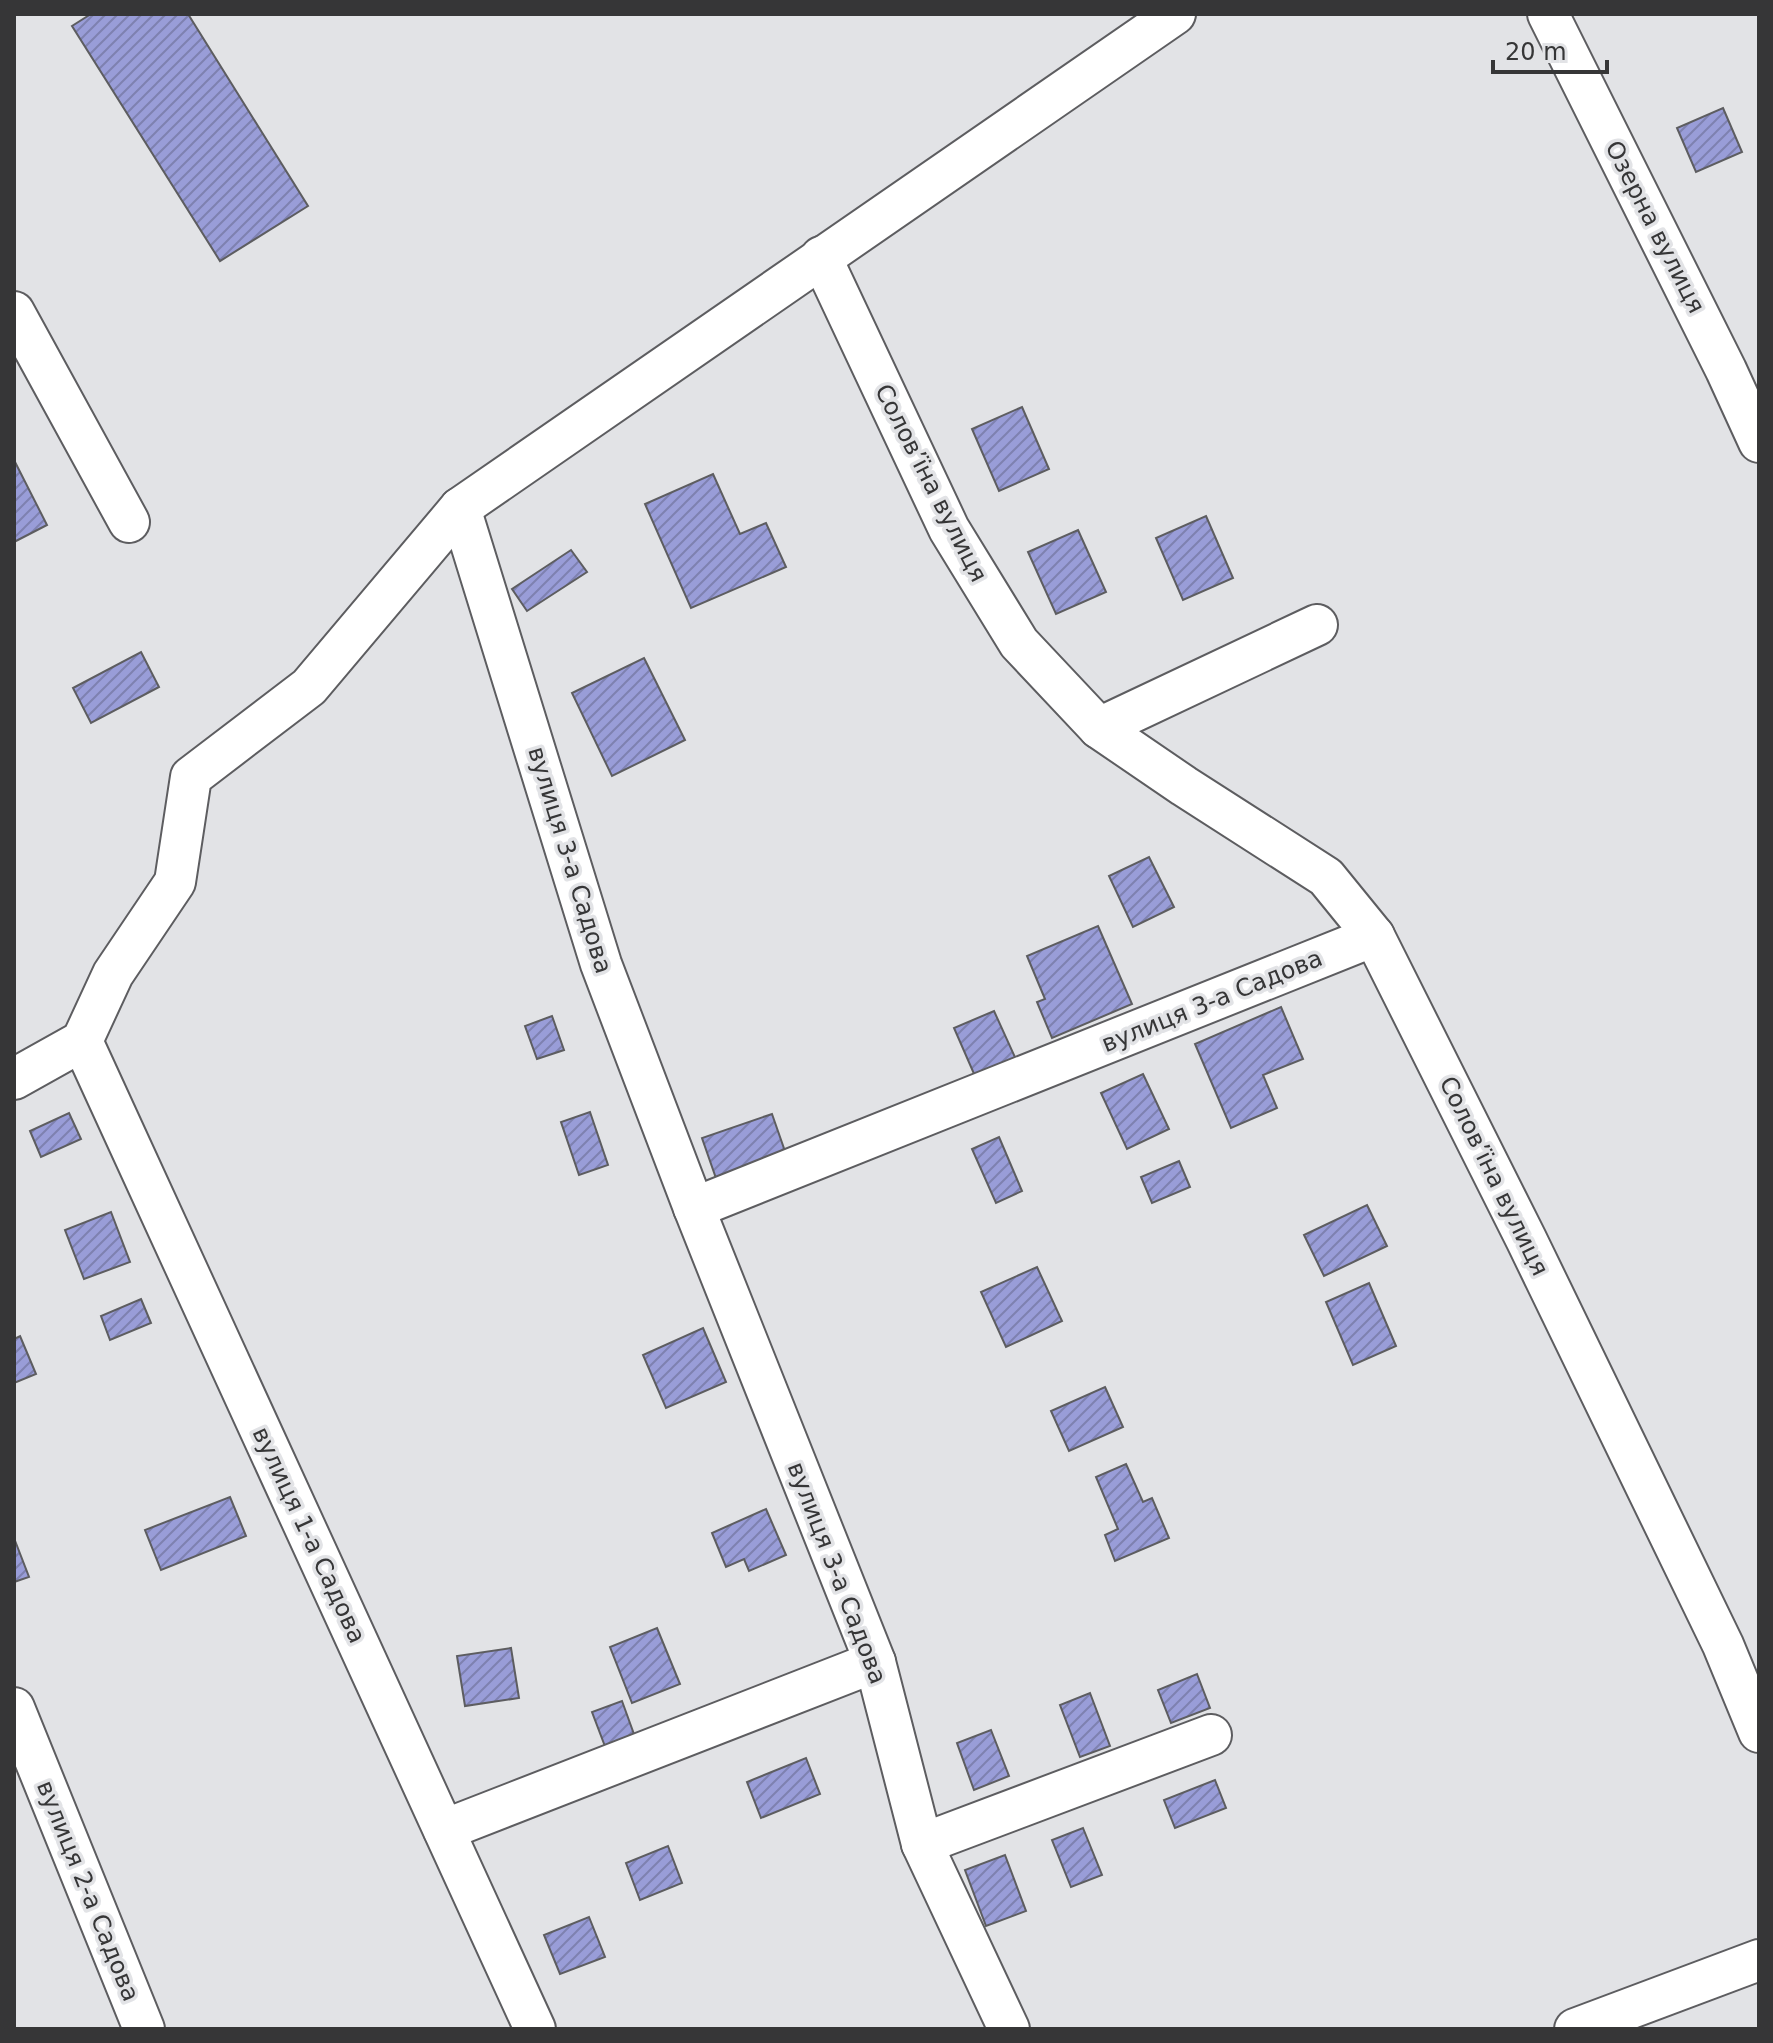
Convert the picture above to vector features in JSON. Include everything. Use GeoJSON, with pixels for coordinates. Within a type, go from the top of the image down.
{"type":"FeatureCollection","features":[{"type":"Feature","properties":{"kind":"street"},"geometry":{"type":"LineString","coordinates":[[14,1079],[82,1041],[113,974],[175,882],[191,777],[309,687],[460,508],[1175,14]]}},
{"type":"Feature","properties":{"kind":"street","name":"Озерна вулиця"},"geometry":{"type":"LineString","coordinates":[[1548,14],[1719,355],[1759,442]]}},
{"type":"Feature","properties":{"kind":"street","name":"Соловʼїна вулиця"},"geometry":{"type":"LineString","coordinates":[[821,257],[949,529],[1019,643],[1099,728],[1326,877],[1374,936],[1710,1617],[1759,1732]]}},
{"type":"Feature","properties":{"kind":"street"},"geometry":{"type":"LineString","coordinates":[[14,312],[129,522]]}},
{"type":"Feature","properties":{"kind":"street","name":"вулиця 3-а Садова"},"geometry":{"type":"LineString","coordinates":[[460,508],[601,964],[694,1208],[875,1662],[922,1844],[1009,2029]]}},
{"type":"Feature","properties":{"kind":"street"},"geometry":{"type":"LineString","coordinates":[[1099,728],[1317,625]]}},
{"type":"Feature","properties":{"kind":"street","name":"вулиця 3-а Садова"},"geometry":{"type":"LineString","coordinates":[[694,1208],[1374,936]]}},
{"type":"Feature","properties":{"kind":"street","name":"вулиця 1-а Садова"},"geometry":{"type":"LineString","coordinates":[[82,1041],[535,2029]]}},
{"type":"Feature","properties":{"kind":"street"},"geometry":{"type":"LineString","coordinates":[[444,1830],[875,1662]]}},
{"type":"Feature","properties":{"kind":"street","name":"вулиця 2-а Садова"},"geometry":{"type":"LineString","coordinates":[[14,1708],[144,2029]]}},
{"type":"Feature","properties":{"kind":"street"},"geometry":{"type":"LineString","coordinates":[[922,1844],[1211,1735]]}},
{"type":"Feature","properties":{"kind":"street"},"geometry":{"type":"LineString","coordinates":[[1575,2029],[1759,1960]]}},
{"type":"Feature","properties":{"kind":"building"},"geometry":{"type":"Polygon","coordinates":[[[91,14],[188,14],[308,206],[220,261],[72,26],[91,14]]]}},
{"type":"Feature","properties":{"kind":"building"},"geometry":{"type":"Polygon","coordinates":[[[1723,108],[1742,152],[1696,172],[1677,128],[1723,108]]]}},
{"type":"Feature","properties":{"kind":"building"},"geometry":{"type":"Polygon","coordinates":[[[1022,407],[1049,469],[999,491],[972,429],[1022,407]]]}},
{"type":"Feature","properties":{"kind":"building"},"geometry":{"type":"Polygon","coordinates":[[[14,460],[47,525],[14,542],[14,460]]]}},
{"type":"Feature","properties":{"kind":"building"},"geometry":{"type":"Polygon","coordinates":[[[713,474],[740,534],[766,523],[786,567],[691,608],[645,504],[713,474]]]}},
{"type":"Feature","properties":{"kind":"building"},"geometry":{"type":"Polygon","coordinates":[[[1206,516],[1233,578],[1183,600],[1156,538],[1206,516]]]}},
{"type":"Feature","properties":{"kind":"building"},"geometry":{"type":"Polygon","coordinates":[[[1078,530],[1106,592],[1056,614],[1028,552],[1078,530]]]}},
{"type":"Feature","properties":{"kind":"building"},"geometry":{"type":"Polygon","coordinates":[[[571,550],[587,572],[527,611],[512,589],[571,550]]]}},
{"type":"Feature","properties":{"kind":"building"},"geometry":{"type":"Polygon","coordinates":[[[141,652],[159,687],[91,723],[73,688],[141,652]]]}},
{"type":"Feature","properties":{"kind":"building"},"geometry":{"type":"Polygon","coordinates":[[[644,658],[685,740],[612,776],[572,693],[644,658]]]}},
{"type":"Feature","properties":{"kind":"building"},"geometry":{"type":"Polygon","coordinates":[[[1149,857],[1174,907],[1133,927],[1109,876],[1149,857]]]}},
{"type":"Feature","properties":{"kind":"building"},"geometry":{"type":"Polygon","coordinates":[[[1098,926],[1132,1004],[1052,1038],[1037,1002],[1045,999],[1027,956],[1098,926]]]}},
{"type":"Feature","properties":{"kind":"building"},"geometry":{"type":"Polygon","coordinates":[[[1281,1007],[1303,1059],[1263,1075],[1277,1108],[1231,1128],[1195,1044],[1281,1007]]]}},
{"type":"Feature","properties":{"kind":"building"},"geometry":{"type":"Polygon","coordinates":[[[994,1011],[1019,1066],[978,1083],[954,1028],[994,1011]]]}},
{"type":"Feature","properties":{"kind":"building"},"geometry":{"type":"Polygon","coordinates":[[[552,1016],[564,1050],[537,1059],[525,1026],[552,1016]]]}},
{"type":"Feature","properties":{"kind":"building"},"geometry":{"type":"Polygon","coordinates":[[[1143,1074],[1169,1129],[1127,1149],[1101,1093],[1143,1074]]]}},
{"type":"Feature","properties":{"kind":"building"},"geometry":{"type":"Polygon","coordinates":[[[590,1112],[608,1165],[579,1175],[561,1122],[590,1112]]]}},
{"type":"Feature","properties":{"kind":"building"},"geometry":{"type":"Polygon","coordinates":[[[69,1113],[81,1139],[41,1157],[30,1131],[69,1113]]]}},
{"type":"Feature","properties":{"kind":"building"},"geometry":{"type":"Polygon","coordinates":[[[772,1114],[788,1160],[718,1184],[702,1138],[772,1114]]]}},
{"type":"Feature","properties":{"kind":"building"},"geometry":{"type":"Polygon","coordinates":[[[999,1137],[1022,1191],[996,1203],[972,1149],[999,1137]]]}},
{"type":"Feature","properties":{"kind":"building"},"geometry":{"type":"Polygon","coordinates":[[[1179,1161],[1190,1187],[1152,1203],[1141,1177],[1179,1161]]]}},
{"type":"Feature","properties":{"kind":"building"},"geometry":{"type":"Polygon","coordinates":[[[1367,1205],[1387,1246],[1324,1276],[1304,1235],[1367,1205]]]}},
{"type":"Feature","properties":{"kind":"building"},"geometry":{"type":"Polygon","coordinates":[[[111,1212],[130,1262],[84,1279],[65,1230],[111,1212]]]}},
{"type":"Feature","properties":{"kind":"building"},"geometry":{"type":"Polygon","coordinates":[[[1037,1267],[1062,1321],[1006,1347],[981,1292],[1037,1267]]]}},
{"type":"Feature","properties":{"kind":"building"},"geometry":{"type":"Polygon","coordinates":[[[1369,1283],[1396,1346],[1353,1365],[1326,1302],[1369,1283]]]}},
{"type":"Feature","properties":{"kind":"building"},"geometry":{"type":"Polygon","coordinates":[[[141,1299],[151,1323],[110,1340],[101,1316],[141,1299]]]}},
{"type":"Feature","properties":{"kind":"building"},"geometry":{"type":"Polygon","coordinates":[[[703,1328],[726,1382],[666,1408],[643,1355],[703,1328]]]}},
{"type":"Feature","properties":{"kind":"building"},"geometry":{"type":"Polygon","coordinates":[[[20,1336],[36,1374],[14,1383],[14,1339],[20,1336]]]}},
{"type":"Feature","properties":{"kind":"building"},"geometry":{"type":"Polygon","coordinates":[[[1105,1387],[1123,1427],[1069,1451],[1051,1411],[1105,1387]]]}},
{"type":"Feature","properties":{"kind":"building"},"geometry":{"type":"Polygon","coordinates":[[[1126,1464],[1143,1502],[1152,1498],[1169,1538],[1115,1561],[1105,1535],[1118,1529],[1096,1477],[1126,1464]]]}},
{"type":"Feature","properties":{"kind":"building"},"geometry":{"type":"Polygon","coordinates":[[[230,1497],[246,1536],[161,1570],[145,1530],[230,1497]]]}},
{"type":"Feature","properties":{"kind":"building"},"geometry":{"type":"Polygon","coordinates":[[[766,1509],[786,1555],[749,1571],[744,1559],[726,1567],[712,1533],[766,1509]]]}},
{"type":"Feature","properties":{"kind":"building"},"geometry":{"type":"Polygon","coordinates":[[[14,1538],[29,1577],[14,1582],[14,1538]]]}},
{"type":"Feature","properties":{"kind":"building"},"geometry":{"type":"Polygon","coordinates":[[[657,1628],[680,1684],[632,1703],[610,1647],[657,1628]]]}},
{"type":"Feature","properties":{"kind":"building"},"geometry":{"type":"Polygon","coordinates":[[[511,1648],[519,1698],[465,1706],[457,1656],[511,1648]]]}},
{"type":"Feature","properties":{"kind":"building"},"geometry":{"type":"Polygon","coordinates":[[[1197,1674],[1210,1708],[1171,1723],[1158,1690],[1197,1674]]]}},
{"type":"Feature","properties":{"kind":"building"},"geometry":{"type":"Polygon","coordinates":[[[1090,1693],[1110,1746],[1080,1757],[1060,1705],[1090,1693]]]}},
{"type":"Feature","properties":{"kind":"building"},"geometry":{"type":"Polygon","coordinates":[[[622,1701],[635,1737],[606,1749],[592,1712],[622,1701]]]}},
{"type":"Feature","properties":{"kind":"building"},"geometry":{"type":"Polygon","coordinates":[[[991,1730],[1009,1776],[974,1790],[957,1743],[991,1730]]]}},
{"type":"Feature","properties":{"kind":"building"},"geometry":{"type":"Polygon","coordinates":[[[806,1758],[820,1794],[761,1818],[747,1782],[806,1758]]]}},
{"type":"Feature","properties":{"kind":"building"},"geometry":{"type":"Polygon","coordinates":[[[1215,1780],[1226,1808],[1175,1828],[1164,1800],[1215,1780]]]}},
{"type":"Feature","properties":{"kind":"building"},"geometry":{"type":"Polygon","coordinates":[[[1083,1828],[1102,1875],[1071,1887],[1052,1840],[1083,1828]]]}},
{"type":"Feature","properties":{"kind":"building"},"geometry":{"type":"Polygon","coordinates":[[[668,1846],[682,1883],[640,1900],[626,1863],[668,1846]]]}},
{"type":"Feature","properties":{"kind":"building"},"geometry":{"type":"Polygon","coordinates":[[[1005,1855],[1026,1911],[986,1926],[965,1870],[1005,1855]]]}},
{"type":"Feature","properties":{"kind":"building"},"geometry":{"type":"Polygon","coordinates":[[[589,1917],[605,1957],[560,1974],[544,1935],[589,1917]]]}}]}
